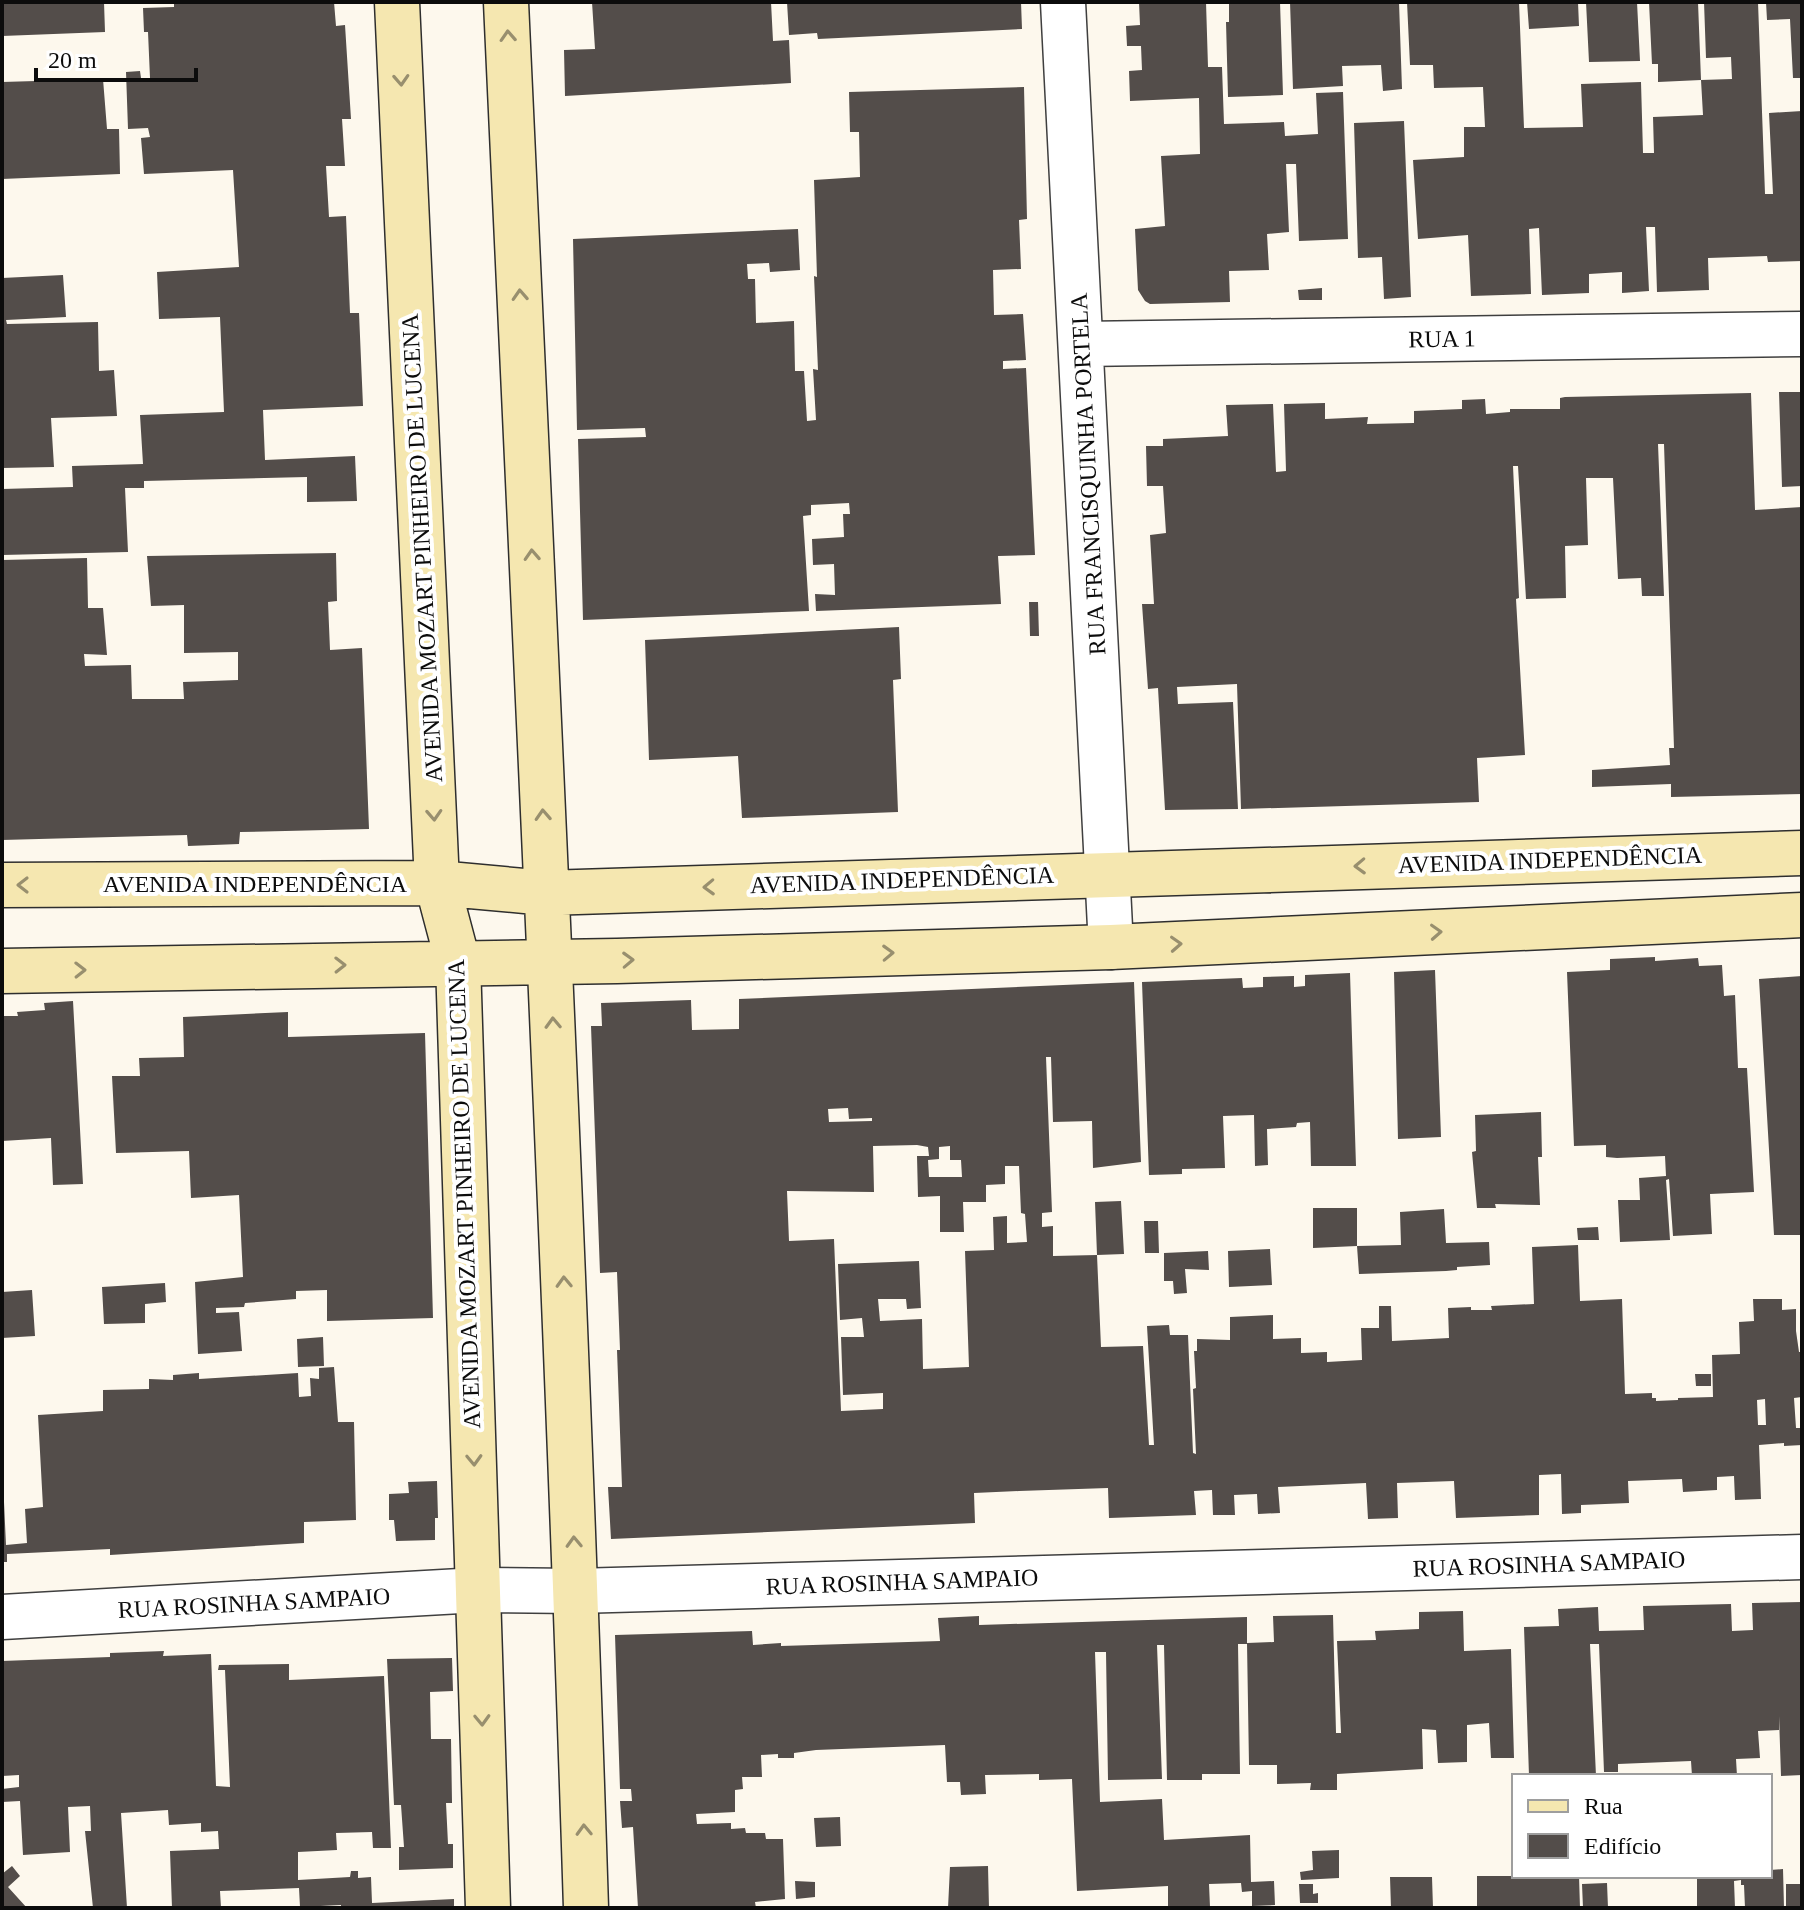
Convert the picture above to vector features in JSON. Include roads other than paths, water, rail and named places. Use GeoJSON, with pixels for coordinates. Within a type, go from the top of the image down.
{"type":"FeatureCollection","features":[{"type":"Feature","properties":{"kind":"main road","name":"AVENIDA MOZART PINHEIRO DE LUCENA"},"geometry":{"type":"LineString","coordinates":[[397,2],[437,883],[458,962],[488,1908]]}},
{"type":"Feature","properties":{"kind":"main road"},"geometry":{"type":"LineString","coordinates":[[506,2],[550,962],[586,1908]]}},
{"type":"Feature","properties":{"kind":"main road","name":"AVENIDA INDEPENDÊNCIA"},"geometry":{"type":"LineString","coordinates":[[2,885],[437,883],[546,893],[1788,853]]}},
{"type":"Feature","properties":{"kind":"main road"},"geometry":{"type":"LineString","coordinates":[[2,971],[550,962],[1111,947],[1790,916],[1788,853]]}},
{"type":"Feature","properties":{"kind":"street","name":"RUA FRANCISQUINHA PORTELA"},"geometry":{"type":"LineString","coordinates":[[1063,2],[1111,947]]}},
{"type":"Feature","properties":{"kind":"street","name":"RUA 1"},"geometry":{"type":"LineString","coordinates":[[1081,344],[1802,334]]}},
{"type":"Feature","properties":{"kind":"street","name":"RUA ROSINHA SAMPAIO"},"geometry":{"type":"LineString","coordinates":[[2,1617],[478,1590],[576,1591],[1802,1557]]}}]}
